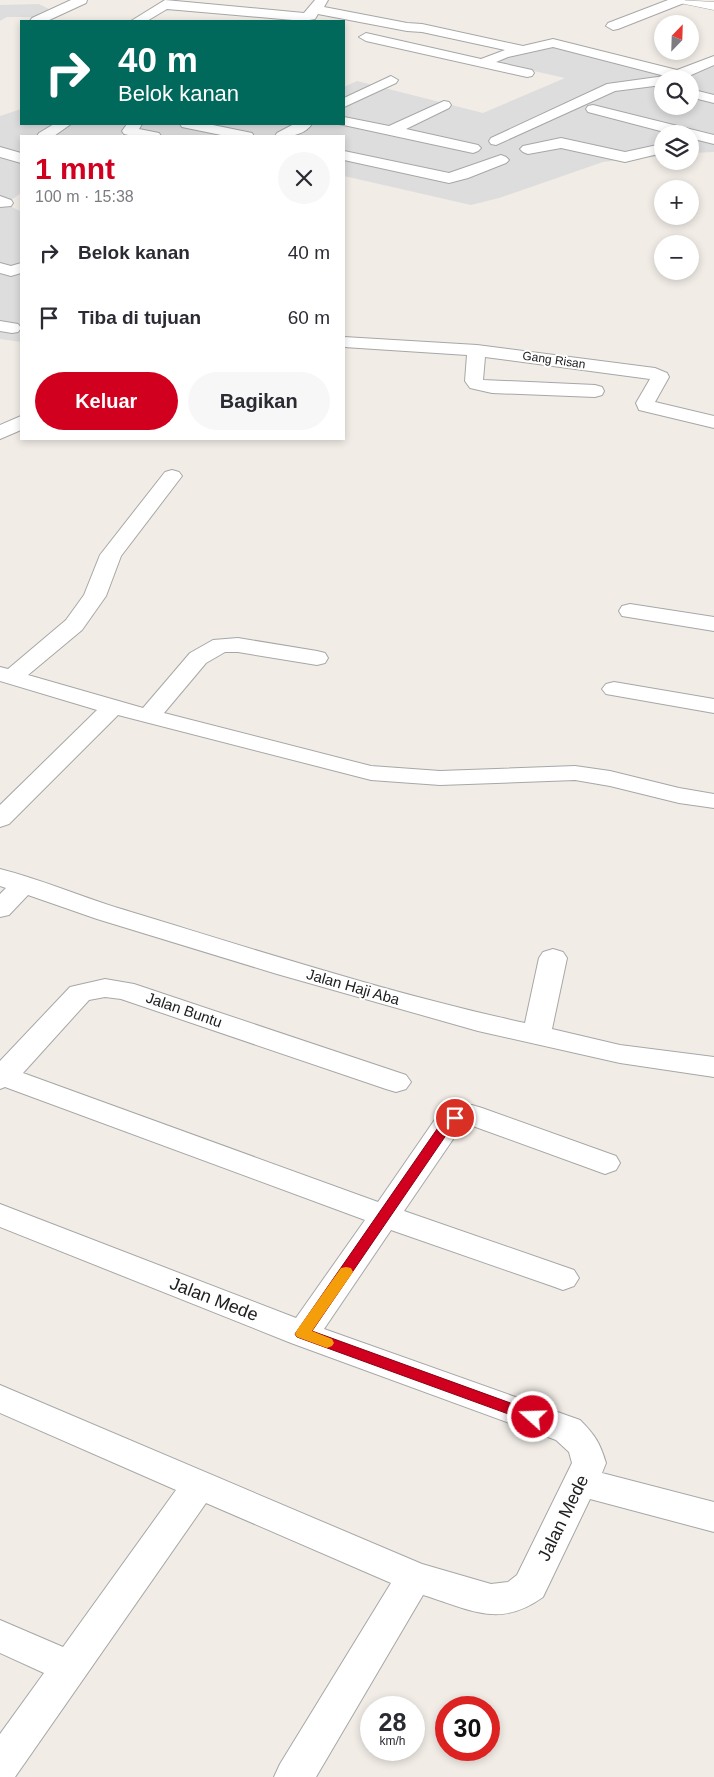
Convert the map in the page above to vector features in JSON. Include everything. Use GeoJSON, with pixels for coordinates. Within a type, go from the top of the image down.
{"type":"FeatureCollection","features":[{"type":"Feature","properties":{"kind":"street"},"geometry":{"type":"LineString","coordinates":[[39,20],[80,0]]}},
{"type":"Feature","properties":{"kind":"street"},"geometry":{"type":"LineString","coordinates":[[613,26],[679,0]]}},
{"type":"Feature","properties":{"kind":"street"},"geometry":{"type":"LineString","coordinates":[[685,0],[714,6]]}},
{"type":"Feature","properties":{"kind":"street"},"geometry":{"type":"LineString","coordinates":[[140,20],[168,3],[250,13],[304,17],[310,16],[319,4],[407,27],[422,28],[520,50]]}},
{"type":"Feature","properties":{"kind":"street"},"geometry":{"type":"LineString","coordinates":[[353,35],[527,73]]}},
{"type":"Feature","properties":{"kind":"street"},"geometry":{"type":"LineString","coordinates":[[482,63],[520,50],[553,43],[654,72]]}},
{"type":"Feature","properties":{"kind":"street"},"geometry":{"type":"LineString","coordinates":[[698,70],[713,63]]}},
{"type":"Feature","properties":{"kind":"street"},"geometry":{"type":"LineString","coordinates":[[345,103],[390,80]]}},
{"type":"Feature","properties":{"kind":"street"},"geometry":{"type":"LineString","coordinates":[[345,121],[454,144],[475,146],[496,140],[612,87],[654,82]]}},
{"type":"Feature","properties":{"kind":"street"},"geometry":{"type":"LineString","coordinates":[[345,87],[367,92]]}},
{"type":"Feature","properties":{"kind":"street"},"geometry":{"type":"LineString","coordinates":[[527,145],[635,90],[654,89]]}},
{"type":"Feature","properties":{"kind":"street"},"geometry":{"type":"LineString","coordinates":[[699,95],[714,99]]}},
{"type":"Feature","properties":{"kind":"street"},"geometry":{"type":"LineString","coordinates":[[345,103],[371,109]]}},
{"type":"Feature","properties":{"kind":"street"},"geometry":{"type":"LineString","coordinates":[[392,131],[444,105]]}},
{"type":"Feature","properties":{"kind":"street"},"geometry":{"type":"LineString","coordinates":[[593,110],[654,126]]}},
{"type":"Feature","properties":{"kind":"street"},"geometry":{"type":"LineString","coordinates":[[398,115],[416,119]]}},
{"type":"Feature","properties":{"kind":"street"},"geometry":{"type":"LineString","coordinates":[[46,135],[62,125]]}},
{"type":"Feature","properties":{"kind":"street"},"geometry":{"type":"LineString","coordinates":[[192,125],[242,135]]}},
{"type":"Feature","properties":{"kind":"street"},"geometry":{"type":"LineString","coordinates":[[284,135],[303,125]]}},
{"type":"Feature","properties":{"kind":"street"},"geometry":{"type":"LineString","coordinates":[[133,128],[151,135]]}},
{"type":"Feature","properties":{"kind":"street"},"geometry":{"type":"LineString","coordinates":[[699,137],[714,140]]}},
{"type":"Feature","properties":{"kind":"street"},"geometry":{"type":"LineString","coordinates":[[496,140],[527,145],[566,144],[625,157],[654,151]]}},
{"type":"Feature","properties":{"kind":"street"},"geometry":{"type":"LineString","coordinates":[[345,156],[449,178],[465,175],[491,161],[522,157],[529,152],[527,145]]}},
{"type":"Feature","properties":{"kind":"street"},"geometry":{"type":"LineString","coordinates":[[475,146],[475,154],[491,161]]}},
{"type":"Feature","properties":{"kind":"street"},"geometry":{"type":"LineString","coordinates":[[0,256],[20,262]]}},
{"type":"Feature","properties":{"kind":"street"},"geometry":{"type":"LineString","coordinates":[[0,268],[11,271],[20,268]]}},
{"type":"Feature","properties":{"kind":"street","name":"Gang Risan"},"geometry":{"type":"LineString","coordinates":[[345,342],[476,350],[655,374],[660,377],[645,403],[646,406],[714,422]]}},
{"type":"Feature","properties":{"kind":"street"},"geometry":{"type":"LineString","coordinates":[[476,350],[474,381],[477,384],[492,387],[596,391]]}},
{"type":"Feature","properties":{"kind":"street"},"geometry":{"type":"LineString","coordinates":[[546,389],[550,359]]}},
{"type":"Feature","properties":{"kind":"street"},"geometry":{"type":"LineString","coordinates":[[0,433],[20,423]]}},
{"type":"Feature","properties":{"kind":"street"},"geometry":{"type":"LineString","coordinates":[[6,676],[78,620],[95,596],[111,555],[172,476]]}},
{"type":"Feature","properties":{"kind":"street"},"geometry":{"type":"LineString","coordinates":[[630,611],[714,624]]}},
{"type":"Feature","properties":{"kind":"street"},"geometry":{"type":"LineString","coordinates":[[149,716],[198,658],[221,645],[238,645],[317,658]]}},
{"type":"Feature","properties":{"kind":"street"},"geometry":{"type":"LineString","coordinates":[[6,676],[149,716],[354,770],[384,776],[414,778],[491,777],[547,773],[588,774],[714,801]]}},
{"type":"Feature","properties":{"kind":"street"},"geometry":{"type":"LineString","coordinates":[[614,689],[714,706]]}},
{"type":"Feature","properties":{"kind":"street"},"geometry":{"type":"LineString","coordinates":[[71,726],[105,704]]}},
{"type":"Feature","properties":{"kind":"street"},"geometry":{"type":"LineString","coordinates":[[0,819],[105,704]]}},
{"type":"Feature","properties":{"kind":"street"},"geometry":{"type":"LineString","coordinates":[[0,909],[11,881]]}},
{"type":"Feature","properties":{"kind":"street","name":"Jalan Haji Aba"},"geometry":{"type":"LineString","coordinates":[[11,881],[287,968],[478,1022],[620,1054],[714,1067]]}},
{"type":"Feature","properties":{"kind":"street"},"geometry":{"type":"LineString","coordinates":[[536,1035],[553,958]]}},
{"type":"Feature","properties":{"kind":"street","name":"Jalan Buntu"},"geometry":{"type":"LineString","coordinates":[[2,1077],[80,993],[105,988],[124,990],[396,1082]]}},
{"type":"Feature","properties":{"kind":"street"},"geometry":{"type":"LineString","coordinates":[[2,1077],[562,1278]]}},
{"type":"Feature","properties":{"kind":"street"},"geometry":{"type":"LineString","coordinates":[[302,1334],[449,1122],[461,1116],[472,1116],[605,1163]]}},
{"type":"Feature","properties":{"kind":"street","name":"Jalan Mede"},"geometry":{"type":"LineString","coordinates":[[0,1215],[302,1334],[568,1430],[584,1446],[589,1463],[530,1586],[516,1596],[491,1600],[414,1576],[0,1398]]}},
{"type":"Feature","properties":{"kind":"street"},"geometry":{"type":"LineString","coordinates":[[581,1482],[714,1517]]}},
{"type":"Feature","properties":{"kind":"street"},"geometry":{"type":"LineString","coordinates":[[0,1766],[200,1484]]}},
{"type":"Feature","properties":{"kind":"street"},"geometry":{"type":"LineString","coordinates":[[294,1777],[414,1576]]}},
{"type":"Feature","properties":{"kind":"street"},"geometry":{"type":"LineString","coordinates":[[0,1636],[71,1668]]}},
{"type":"Feature","properties":{"kind":"shaded area"},"geometry":{"type":"Polygon","coordinates":[[[39,4],[53,11],[39,17],[7,17],[0,21],[0,5],[39,4]]]}},
{"type":"Feature","properties":{"kind":"shaded area"},"geometry":{"type":"Polygon","coordinates":[[[551,46],[663,70],[654,70],[654,115],[699,115],[699,70],[684,70],[714,56],[714,152],[699,153],[699,125],[654,125],[654,157],[603,162],[499,198],[471,205],[345,176],[345,135],[145,135],[126,131],[121,135],[20,135],[20,194],[6,204],[20,211],[20,342],[0,339],[0,116],[20,109],[20,125],[345,125],[345,87],[357,81],[483,113],[565,78],[493,62],[507,55],[551,46]]]}},
{"type":"Feature","properties":{"kind":"slow traffic"},"geometry":{"type":"LineString","coordinates":[[327,1343],[302,1334],[346,1272]]}},
{"type":"Feature","properties":{"kind":"route"},"geometry":{"type":"LineString","coordinates":[[455,1118],[449,1122],[302,1334],[533,1417]]}}]}
